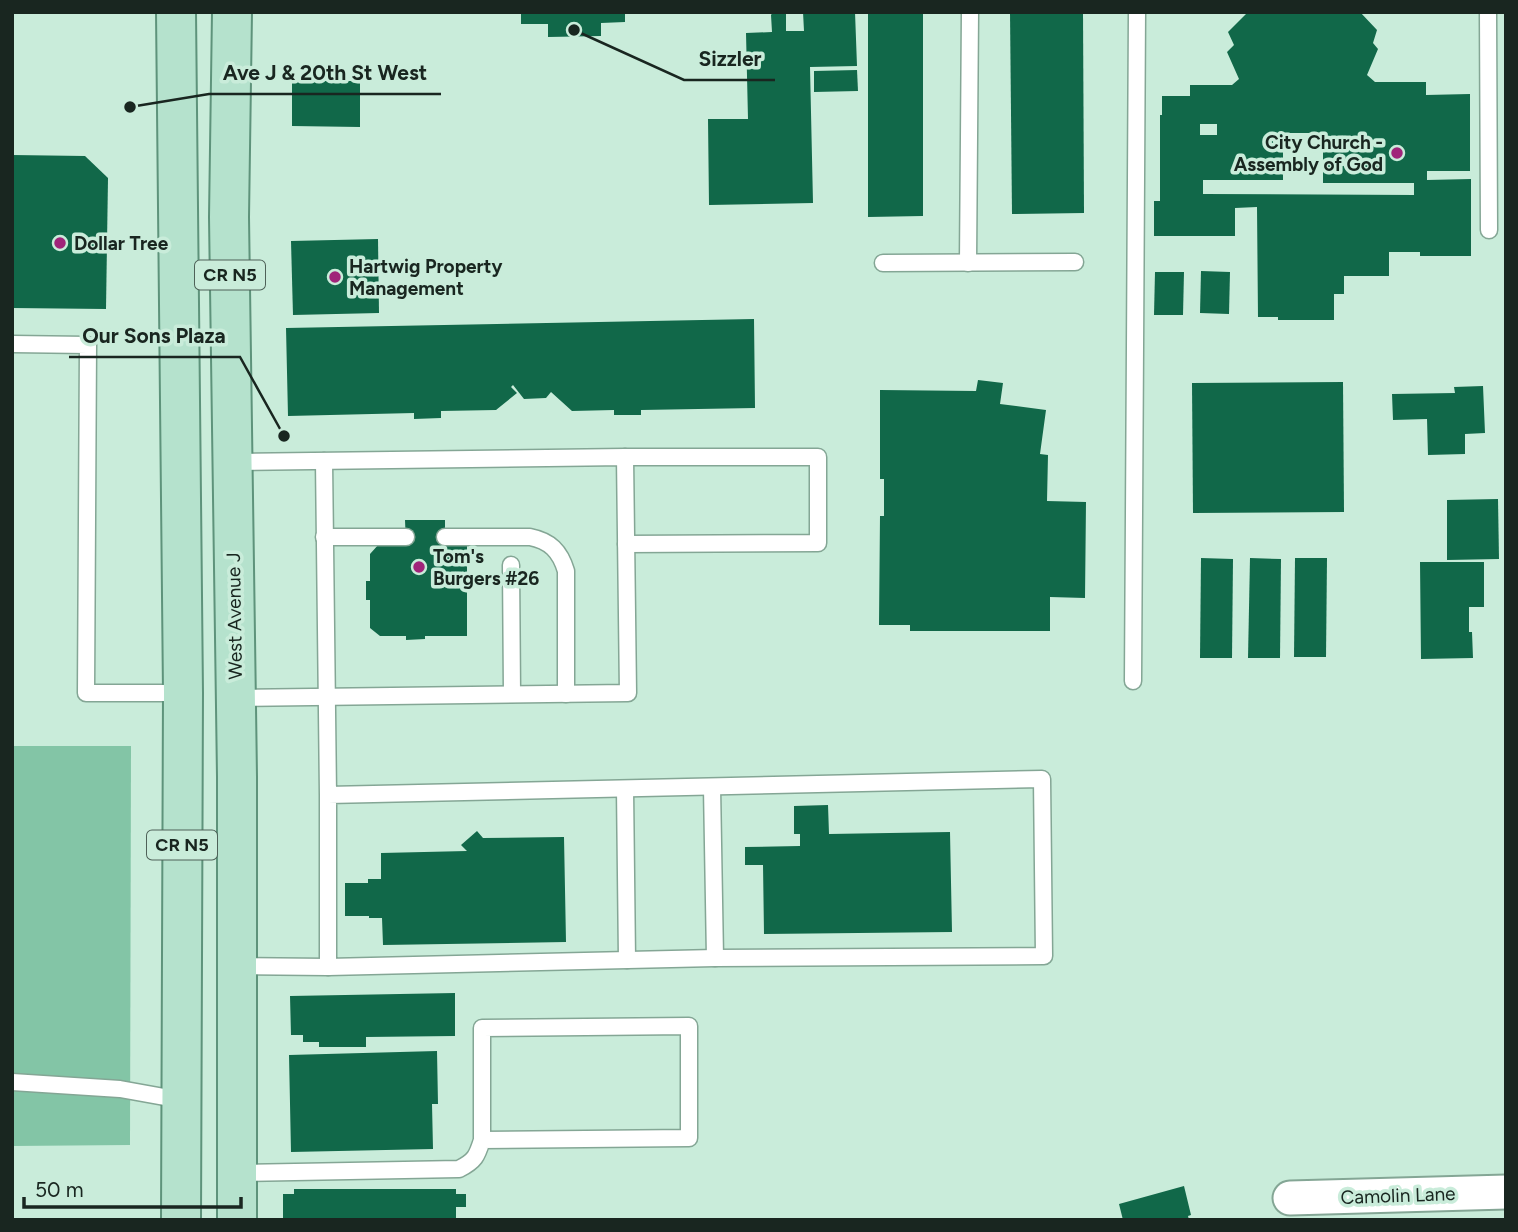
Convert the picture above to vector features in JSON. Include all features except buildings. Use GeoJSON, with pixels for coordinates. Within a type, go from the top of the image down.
{"type":"FeatureCollection","features":[{"type":"Feature","properties":{"kind":"main road","name":"CR N5"},"geometry":{"type":"LineString","coordinates":[[176,12],[183,693],[181,1220]]}},
{"type":"Feature","properties":{"kind":"main road","name":"West Avenue J"},"geometry":{"type":"LineString","coordinates":[[232,12],[229,217],[236,698],[237,1220]]}},
{"type":"Feature","properties":{"kind":"main road"},"geometry":{"type":"LineString","coordinates":[[180,401],[202,428],[204,659],[236,698]]}},
{"type":"Feature","properties":{"kind":"main road"},"geometry":{"type":"LineString","coordinates":[[183,693],[205,733],[205,894],[237,922]]}},
{"type":"Feature","properties":{"kind":"street","name":"Camolin Lane"},"geometry":{"type":"LineString","coordinates":[[1290,1198],[1506,1192]]}},
{"type":"Feature","properties":{"kind":"lane"},"geometry":{"type":"LineString","coordinates":[[968,263],[970,12]]}},
{"type":"Feature","properties":{"kind":"lane"},"geometry":{"type":"LineString","coordinates":[[1133,681],[1137,12]]}},
{"type":"Feature","properties":{"kind":"lane"},"geometry":{"type":"LineString","coordinates":[[1488,12],[1489,230]]}},
{"type":"Feature","properties":{"kind":"lane"},"geometry":{"type":"LineString","coordinates":[[883,263],[1076,262]]}},
{"type":"Feature","properties":{"kind":"lane"},"geometry":{"type":"LineString","coordinates":[[12,344],[88,345],[86,693],[183,693]]}},
{"type":"Feature","properties":{"kind":"lane"},"geometry":{"type":"LineString","coordinates":[[236,698],[628,692],[625,457]]}},
{"type":"Feature","properties":{"kind":"lane"},"geometry":{"type":"LineString","coordinates":[[232,462],[817,457],[817,543],[626,544]]}},
{"type":"Feature","properties":{"kind":"lane"},"geometry":{"type":"LineString","coordinates":[[324,461],[328,967]]}},
{"type":"Feature","properties":{"kind":"lane"},"geometry":{"type":"LineString","coordinates":[[324,537],[406,537]]}},
{"type":"Feature","properties":{"kind":"lane"},"geometry":{"type":"LineString","coordinates":[[445,537],[530,537],[553,546],[566,571],[566,694]]}},
{"type":"Feature","properties":{"kind":"lane"},"geometry":{"type":"LineString","coordinates":[[511,565],[512,694]]}},
{"type":"Feature","properties":{"kind":"lane"},"geometry":{"type":"LineString","coordinates":[[237,966],[328,967],[715,958],[1044,956],[1042,779],[328,795]]}},
{"type":"Feature","properties":{"kind":"lane"},"geometry":{"type":"LineString","coordinates":[[712,787],[715,958]]}},
{"type":"Feature","properties":{"kind":"lane"},"geometry":{"type":"LineString","coordinates":[[625,789],[627,960]]}},
{"type":"Feature","properties":{"kind":"lane"},"geometry":{"type":"LineString","coordinates":[[237,1173],[459,1169],[471,1163],[478,1155],[482,1140],[482,1028],[689,1026],[689,1138],[482,1140]]}},
{"type":"Feature","properties":{"kind":"lane"},"geometry":{"type":"LineString","coordinates":[[12,1082],[120,1089],[181,1100]]}},
{"type":"Feature","properties":{"kind":"green space"},"geometry":{"type":"Polygon","coordinates":[[[12,746],[131,746],[130,1145],[12,1146],[12,746]]]}},
{"type":"Feature","properties":{"kind":"place","name":"Sizzler"},"geometry":{"type":"Point","coordinates":[574,30]}},
{"type":"Feature","properties":{"kind":"place","name":"Ave J & 20th St West"},"geometry":{"type":"Point","coordinates":[130,107]}},
{"type":"Feature","properties":{"kind":"place","name":"City Church - Assembly of God"},"geometry":{"type":"Point","coordinates":[1397,153]}},
{"type":"Feature","properties":{"kind":"place","name":"Dollar Tree"},"geometry":{"type":"Point","coordinates":[60,243]}},
{"type":"Feature","properties":{"kind":"place","name":"Hartwig Property Management"},"geometry":{"type":"Point","coordinates":[335,277]}},
{"type":"Feature","properties":{"kind":"place","name":"Our Sons Plaza"},"geometry":{"type":"Point","coordinates":[284,436]}},
{"type":"Feature","properties":{"kind":"place","name":"Tom's Burgers #26"},"geometry":{"type":"Point","coordinates":[419,567]}}]}
